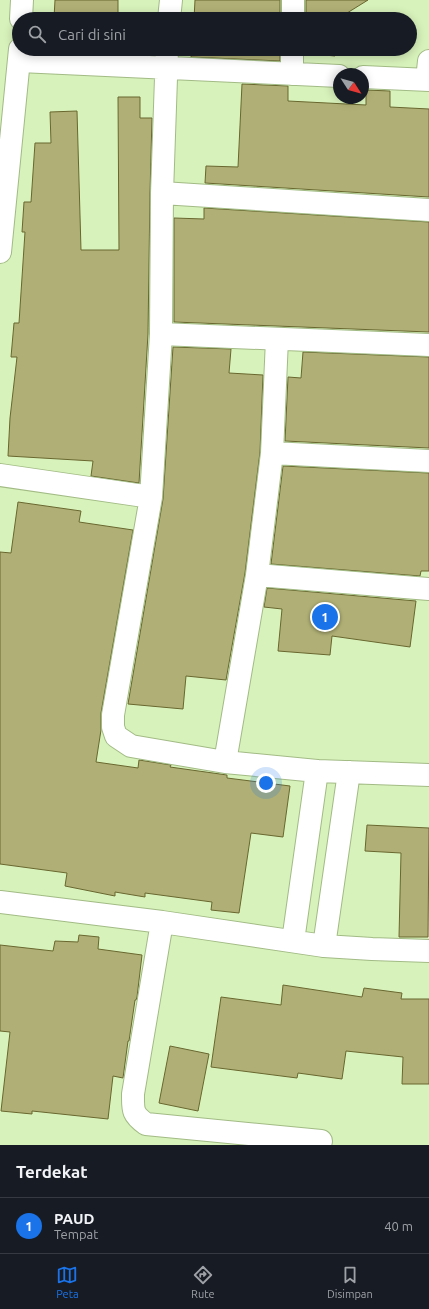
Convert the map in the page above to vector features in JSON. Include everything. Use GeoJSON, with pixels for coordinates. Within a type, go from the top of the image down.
{"type":"FeatureCollection","features":[{"type":"Feature","properties":{"kind":"street"},"geometry":{"type":"LineString","coordinates":[[21,12],[22,0]]}},
{"type":"Feature","properties":{"kind":"street"},"geometry":{"type":"LineString","coordinates":[[170,12],[171,0]]}},
{"type":"Feature","properties":{"kind":"street"},"geometry":{"type":"LineString","coordinates":[[293,0],[293,12]]}},
{"type":"Feature","properties":{"kind":"street"},"geometry":{"type":"LineString","coordinates":[[0,252],[20,56]]}},
{"type":"Feature","properties":{"kind":"street"},"geometry":{"type":"LineString","coordinates":[[69,56],[167,58],[292,74],[333,76]]}},
{"type":"Feature","properties":{"kind":"street"},"geometry":{"type":"LineString","coordinates":[[292,56],[292,74]]}},
{"type":"Feature","properties":{"kind":"street"},"geometry":{"type":"LineString","coordinates":[[167,58],[162,193],[161,334],[151,497],[113,715],[113,727],[116,736],[131,746],[225,762],[317,771],[429,776]]}},
{"type":"Feature","properties":{"kind":"street"},"geometry":{"type":"LineString","coordinates":[[369,77],[428,74]]}},
{"type":"Feature","properties":{"kind":"street"},"geometry":{"type":"LineString","coordinates":[[162,193],[429,210]]}},
{"type":"Feature","properties":{"kind":"street"},"geometry":{"type":"LineString","coordinates":[[161,334],[429,345]]}},
{"type":"Feature","properties":{"kind":"street"},"geometry":{"type":"LineString","coordinates":[[225,762],[257,575],[272,453],[277,339]]}},
{"type":"Feature","properties":{"kind":"street"},"geometry":{"type":"LineString","coordinates":[[272,453],[429,461]]}},
{"type":"Feature","properties":{"kind":"street"},"geometry":{"type":"LineString","coordinates":[[0,475],[151,497]]}},
{"type":"Feature","properties":{"kind":"street"},"geometry":{"type":"LineString","coordinates":[[257,575],[429,589]]}},
{"type":"Feature","properties":{"kind":"street"},"geometry":{"type":"LineString","coordinates":[[292,941],[317,771]]}},
{"type":"Feature","properties":{"kind":"street"},"geometry":{"type":"LineString","coordinates":[[324,946],[349,772]]}},
{"type":"Feature","properties":{"kind":"street"},"geometry":{"type":"LineString","coordinates":[[0,902],[162,922],[324,946],[429,951]]}},
{"type":"Feature","properties":{"kind":"street"},"geometry":{"type":"LineString","coordinates":[[162,922],[133,1094],[133,1109],[137,1118],[146,1124],[321,1141]]}},
{"type":"Feature","properties":{"kind":"building"},"geometry":{"type":"Polygon","coordinates":[[[55,0],[118,0],[118,12],[54,12],[55,0]]]}},
{"type":"Feature","properties":{"kind":"building"},"geometry":{"type":"Polygon","coordinates":[[[195,0],[280,0],[280,12],[194,12],[195,0]]]}},
{"type":"Feature","properties":{"kind":"building"},"geometry":{"type":"Polygon","coordinates":[[[306,0],[368,0],[349,12],[306,12],[306,0]]]}},
{"type":"Feature","properties":{"kind":"building"},"geometry":{"type":"Polygon","coordinates":[[[280,56],[280,61],[191,57],[280,56]]]}},
{"type":"Feature","properties":{"kind":"building"},"geometry":{"type":"Polygon","coordinates":[[[242,84],[288,86],[288,101],[333,104],[366,105],[369,104],[369,90],[390,91],[390,107],[429,109],[429,197],[205,183],[206,166],[238,167],[242,84]]]}},
{"type":"Feature","properties":{"kind":"building"},"geometry":{"type":"Polygon","coordinates":[[[118,97],[140,97],[140,118],[152,118],[148,334],[139,483],[91,476],[93,461],[8,456],[10,418],[17,357],[11,357],[14,323],[19,323],[25,232],[22,232],[24,202],[31,202],[35,143],[51,143],[50,112],[77,111],[81,250],[119,250],[118,97]]]}},
{"type":"Feature","properties":{"kind":"building"},"geometry":{"type":"Polygon","coordinates":[[[204,208],[429,222],[429,332],[174,322],[174,218],[204,219],[204,208]]]}},
{"type":"Feature","properties":{"kind":"building"},"geometry":{"type":"Polygon","coordinates":[[[173,347],[231,349],[229,373],[263,375],[260,452],[245,573],[226,680],[186,676],[183,709],[128,704],[163,499],[173,347]]]}},
{"type":"Feature","properties":{"kind":"building"},"geometry":{"type":"Polygon","coordinates":[[[303,352],[429,357],[429,448],[285,441],[288,377],[301,378],[303,352]]]}},
{"type":"Feature","properties":{"kind":"building"},"geometry":{"type":"Polygon","coordinates":[[[283,466],[429,473],[429,571],[421,571],[420,576],[271,564],[283,466]]]}},
{"type":"Feature","properties":{"kind":"building"},"geometry":{"type":"Polygon","coordinates":[[[18,502],[81,511],[79,522],[133,530],[101,713],[101,730],[96,762],[138,768],[139,760],[171,765],[170,767],[227,775],[227,778],[290,786],[283,837],[251,833],[239,913],[211,910],[212,902],[145,893],[145,897],[115,892],[115,896],[65,886],[67,873],[0,864],[0,552],[11,553],[18,502]]]}},
{"type":"Feature","properties":{"kind":"building"},"geometry":{"type":"Polygon","coordinates":[[[267,588],[416,601],[410,647],[332,636],[330,655],[278,651],[282,609],[264,607],[267,588]]]}},
{"type":"Feature","properties":{"kind":"building"},"geometry":{"type":"Polygon","coordinates":[[[367,825],[429,828],[428,937],[399,937],[401,853],[365,851],[367,825]]]}},
{"type":"Feature","properties":{"kind":"building"},"geometry":{"type":"Polygon","coordinates":[[[79,935],[99,937],[98,949],[142,955],[137,997],[135,1000],[123,1078],[113,1076],[108,1119],[32,1111],[32,1114],[1,1111],[10,1032],[0,1031],[0,945],[53,951],[55,941],[78,942],[79,935]]]}},
{"type":"Feature","properties":{"kind":"building"},"geometry":{"type":"Polygon","coordinates":[[[283,985],[362,997],[364,988],[402,993],[401,999],[429,999],[429,1084],[402,1084],[403,1057],[346,1051],[342,1079],[298,1073],[297,1078],[211,1067],[221,997],[281,1005],[283,985]]]}},
{"type":"Feature","properties":{"kind":"building"},"geometry":{"type":"Polygon","coordinates":[[[170,1046],[209,1054],[198,1111],[159,1103],[170,1046]]]}},
{"type":"Feature","properties":{"kind":"place","name":"PAUD"},"geometry":{"type":"Point","coordinates":[325,617]}}]}
